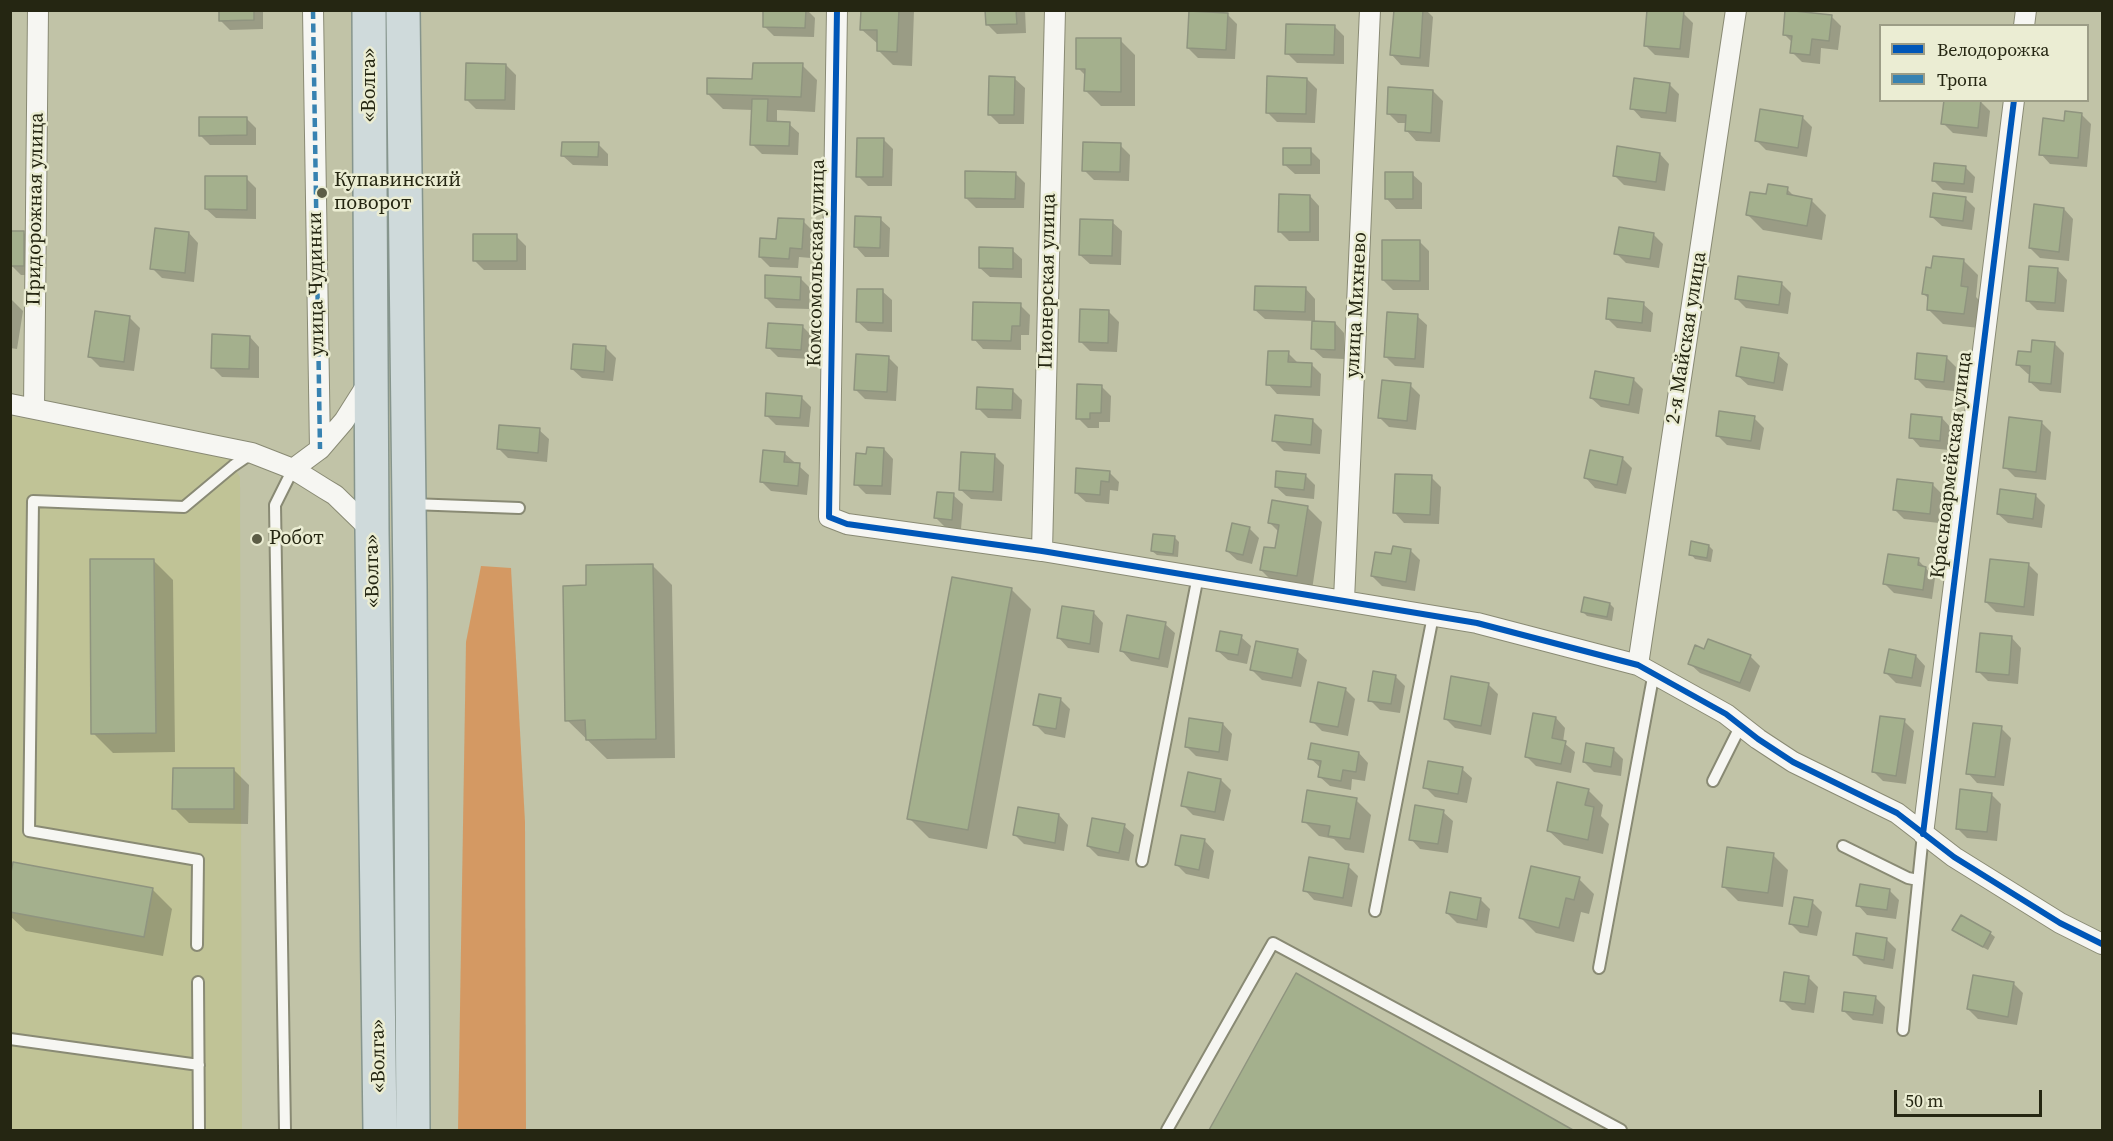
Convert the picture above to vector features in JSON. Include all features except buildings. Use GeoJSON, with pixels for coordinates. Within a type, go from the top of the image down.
{"type":"FeatureCollection","features":[{"type":"Feature","properties":{"kind":"highway","name":"«Волга»"},"geometry":{"type":"LineString","coordinates":[[369,10],[372,531],[380,1131]]}},
{"type":"Feature","properties":{"kind":"highway","name":"«Волга»"},"geometry":{"type":"LineString","coordinates":[[403,10],[413,1131]]}},
{"type":"Feature","properties":{"kind":"street","name":"Придорожная улица"},"geometry":{"type":"LineString","coordinates":[[34,408],[38,10]]}},
{"type":"Feature","properties":{"kind":"street","name":"улица Чудинки"},"geometry":{"type":"LineString","coordinates":[[313,10],[320,449]]}},
{"type":"Feature","properties":{"kind":"street","name":"Комсомольская улица"},"geometry":{"type":"LineString","coordinates":[[837,10],[829,517],[846,524],[1042,550]]}},
{"type":"Feature","properties":{"kind":"street","name":"Пионерская улица"},"geometry":{"type":"LineString","coordinates":[[1042,550],[1055,10]]}},
{"type":"Feature","properties":{"kind":"street","name":"улица Михнево"},"geometry":{"type":"LineString","coordinates":[[1344,600],[1370,10]]}},
{"type":"Feature","properties":{"kind":"street","name":"2-я Майская улица"},"geometry":{"type":"LineString","coordinates":[[1646,668],[1736,10]]}},
{"type":"Feature","properties":{"kind":"street","name":"Красноармейская улица"},"geometry":{"type":"LineString","coordinates":[[1923,834],[2014,102]]}},
{"type":"Feature","properties":{"kind":"street"},"geometry":{"type":"LineString","coordinates":[[293,469],[320,449],[344,421],[372,376]]}},
{"type":"Feature","properties":{"kind":"street"},"geometry":{"type":"LineString","coordinates":[[10,404],[252,453],[293,469],[335,495],[372,531]]}},
{"type":"Feature","properties":{"kind":"street"},"geometry":{"type":"LineString","coordinates":[[1042,550],[1477,623],[1646,668],[1726,714],[1793,762],[1897,813],[1954,857],[2060,922],[2103,944]]}},
{"type":"Feature","properties":{"kind":"lane"},"geometry":{"type":"LineString","coordinates":[[197,945],[198,860],[29,831],[33,501],[184,507],[252,453]]}},
{"type":"Feature","properties":{"kind":"lane"},"geometry":{"type":"LineString","coordinates":[[285,1131],[275,505],[293,469]]}},
{"type":"Feature","properties":{"kind":"lane"},"geometry":{"type":"LineString","coordinates":[[409,504],[519,508]]}},
{"type":"Feature","properties":{"kind":"lane"},"geometry":{"type":"LineString","coordinates":[[1142,861],[1198,576]]}},
{"type":"Feature","properties":{"kind":"lane"},"geometry":{"type":"LineString","coordinates":[[1375,911],[1433,616]]}},
{"type":"Feature","properties":{"kind":"lane"},"geometry":{"type":"LineString","coordinates":[[1599,968],[1646,668]]}},
{"type":"Feature","properties":{"kind":"lane"},"geometry":{"type":"LineString","coordinates":[[1713,781],[1741,725]]}},
{"type":"Feature","properties":{"kind":"lane"},"geometry":{"type":"LineString","coordinates":[[1903,1030],[1923,834]]}},
{"type":"Feature","properties":{"kind":"lane"},"geometry":{"type":"LineString","coordinates":[[1843,846],[1908,878],[1918,880]]}},
{"type":"Feature","properties":{"kind":"lane"},"geometry":{"type":"LineString","coordinates":[[1167,1131],[1273,943],[1621,1131]]}},
{"type":"Feature","properties":{"kind":"lane"},"geometry":{"type":"LineString","coordinates":[[198,982],[199,1131]]}},
{"type":"Feature","properties":{"kind":"lane"},"geometry":{"type":"LineString","coordinates":[[10,1039],[199,1065]]}},
{"type":"Feature","properties":{"kind":"shaded area"},"geometry":{"type":"Polygon","coordinates":[[[10,416],[224,452],[240,477],[242,1130],[11,1130],[10,416]]]}},
{"type":"Feature","properties":{"kind":"shaded area"},"geometry":{"type":"Polygon","coordinates":[[[481,566],[511,568],[525,822],[526,1130],[458,1130],[466,642],[481,566]]]}},
{"type":"Feature","properties":{"kind":"marked path"},"geometry":{"type":"LineString","coordinates":[[313,10],[320,449]]}},
{"type":"Feature","properties":{"kind":"cycle path"},"geometry":{"type":"LineString","coordinates":[[837,10],[829,517],[847,524],[1042,551],[1477,623],[1638,665],[1726,714],[1793,762],[1897,813],[1954,857],[2060,923],[2102,944]]}},
{"type":"Feature","properties":{"kind":"cycle path"},"geometry":{"type":"LineString","coordinates":[[1923,834],[2014,102]]}},
{"type":"Feature","properties":{"kind":"place","name":"Купавинский поворот"},"geometry":{"type":"Point","coordinates":[322,193]}},
{"type":"Feature","properties":{"kind":"place","name":"Робот"},"geometry":{"type":"Point","coordinates":[257,539]}}]}
